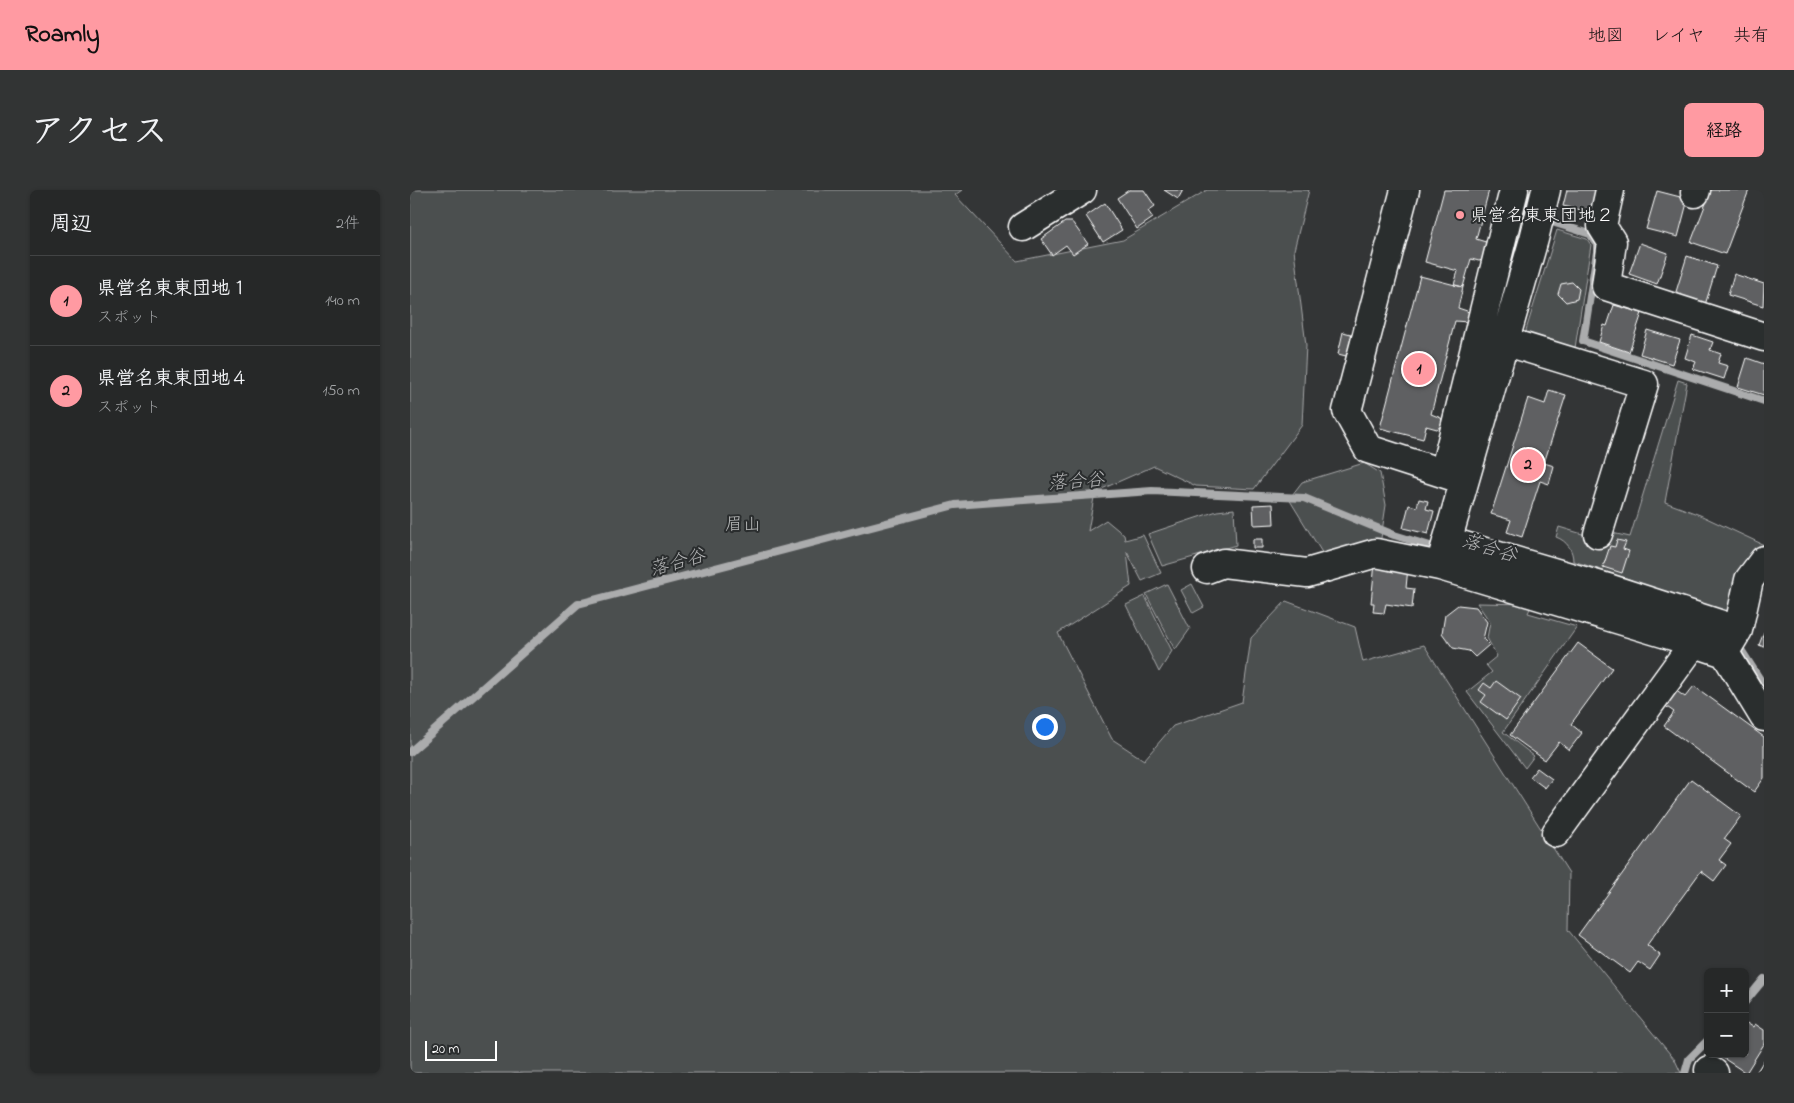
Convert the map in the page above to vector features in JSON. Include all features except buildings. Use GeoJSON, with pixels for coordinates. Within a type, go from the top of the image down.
{"type":"FeatureCollection","features":[{"type":"Feature","properties":{"kind":"street"},"geometry":{"type":"LineString","coordinates":[[1023,227],[1082,190]]}},
{"type":"Feature","properties":{"kind":"street"},"geometry":{"type":"LineString","coordinates":[[1405,190],[1348,412],[1368,449],[1454,476]]}},
{"type":"Feature","properties":{"kind":"street"},"geometry":{"type":"LineString","coordinates":[[1444,552],[1454,476],[1514,190]]}},
{"type":"Feature","properties":{"kind":"street"},"geometry":{"type":"LineString","coordinates":[[1454,476],[1504,341],[1534,239],[1546,190]]}},
{"type":"Feature","properties":{"kind":"street"},"geometry":{"type":"LineString","coordinates":[[1610,190],[1602,226],[1612,242],[1606,286],[1764,337]]}},
{"type":"Feature","properties":{"kind":"street"},"geometry":{"type":"LineString","coordinates":[[1504,231],[1534,239]]}},
{"type":"Feature","properties":{"kind":"street"},"geometry":{"type":"LineString","coordinates":[[1504,341],[1644,384],[1598,534]]}},
{"type":"Feature","properties":{"kind":"street"},"geometry":{"type":"LineString","coordinates":[[1207,569],[1223,563],[1307,572],[1376,553],[1444,552],[1611,589],[1720,638],[1764,717]]}},
{"type":"Feature","properties":{"kind":"street"},"geometry":{"type":"LineString","coordinates":[[1556,834],[1720,638],[1749,580],[1764,560]]}},
{"type":"Feature","properties":{"kind":"green space","name":"眉山"},"geometry":{"type":"Polygon","coordinates":[[[410,190],[962,190],[955,195],[1017,261],[1123,240],[1207,190],[1309,190],[1294,250],[1306,345],[1302,425],[1254,489],[1196,486],[1154,466],[1095,492],[1088,531],[1106,520],[1124,535],[1125,540],[1143,535],[1161,573],[1142,581],[1127,552],[1131,586],[1058,633],[1112,739],[1144,760],[1173,726],[1242,702],[1251,638],[1286,601],[1355,627],[1363,662],[1424,645],[1569,873],[1568,930],[1675,1060],[1681,1073],[410,1073],[410,190]]]}},
{"type":"Feature","properties":{"kind":"green space"},"geometry":{"type":"Polygon","coordinates":[[[1557,230],[1587,239],[1591,245],[1575,348],[1528,336],[1526,330],[1557,230]]]}},
{"type":"Feature","properties":{"kind":"green space"},"geometry":{"type":"Polygon","coordinates":[[[1678,380],[1687,383],[1665,502],[1700,515],[1764,545],[1764,550],[1728,619],[1629,588],[1632,580],[1573,561],[1569,546],[1556,537],[1559,527],[1609,542],[1612,533],[1630,537],[1678,380]]]}},
{"type":"Feature","properties":{"kind":"green space"},"geometry":{"type":"Polygon","coordinates":[[[1364,463],[1380,473],[1386,505],[1381,538],[1371,551],[1326,559],[1289,499],[1302,482],[1364,463]]]}},
{"type":"Feature","properties":{"kind":"green space"},"geometry":{"type":"Polygon","coordinates":[[[1234,509],[1236,545],[1162,566],[1148,534],[1217,511],[1234,509]]]}},
{"type":"Feature","properties":{"kind":"green space"},"geometry":{"type":"Polygon","coordinates":[[[1167,584],[1190,629],[1175,650],[1146,594],[1167,584]]]}},
{"type":"Feature","properties":{"kind":"green space"},"geometry":{"type":"Polygon","coordinates":[[[1192,584],[1204,607],[1193,613],[1181,590],[1192,584]]]}},
{"type":"Feature","properties":{"kind":"green space"},"geometry":{"type":"Polygon","coordinates":[[[1145,596],[1172,651],[1159,672],[1126,605],[1145,596]]]}},
{"type":"Feature","properties":{"kind":"green space"},"geometry":{"type":"Polygon","coordinates":[[[1477,603],[1532,604],[1528,613],[1577,627],[1503,732],[1534,756],[1525,768],[1467,692],[1492,672],[1486,665],[1497,656],[1487,638],[1490,622],[1477,603]]]}},
{"type":"Feature","properties":{"kind":"waterway"},"geometry":{"type":"LineString","coordinates":[[1552,222],[1590,234],[1598,245],[1583,341],[1764,401]]}},
{"type":"Feature","properties":{"kind":"waterway","name":"落合谷"},"geometry":{"type":"LineString","coordinates":[[410,752],[578,604],[955,505],[1152,491],[1304,498],[1394,535],[1440,549]]}},
{"type":"Feature","properties":{"kind":"waterway","name":"落合谷"},"geometry":{"type":"LineString","coordinates":[[1736,642],[1764,686]]}},
{"type":"Feature","properties":{"kind":"waterway"},"geometry":{"type":"LineString","coordinates":[[1749,997],[1764,979]]}},
{"type":"Feature","properties":{"kind":"waterway"},"geometry":{"type":"LineString","coordinates":[[1685,1073],[1689,1059],[1704,1044]]}},
{"type":"Feature","properties":{"kind":"place","name":"県営名東東団地２"},"geometry":{"type":"Point","coordinates":[1460,215]}},
{"type":"Feature","properties":{"kind":"place","name":"県営名東東団地１"},"geometry":{"type":"Point","coordinates":[1419,369]}},
{"type":"Feature","properties":{"kind":"place","name":"県営名東東団地４"},"geometry":{"type":"Point","coordinates":[1528,465]}}]}
